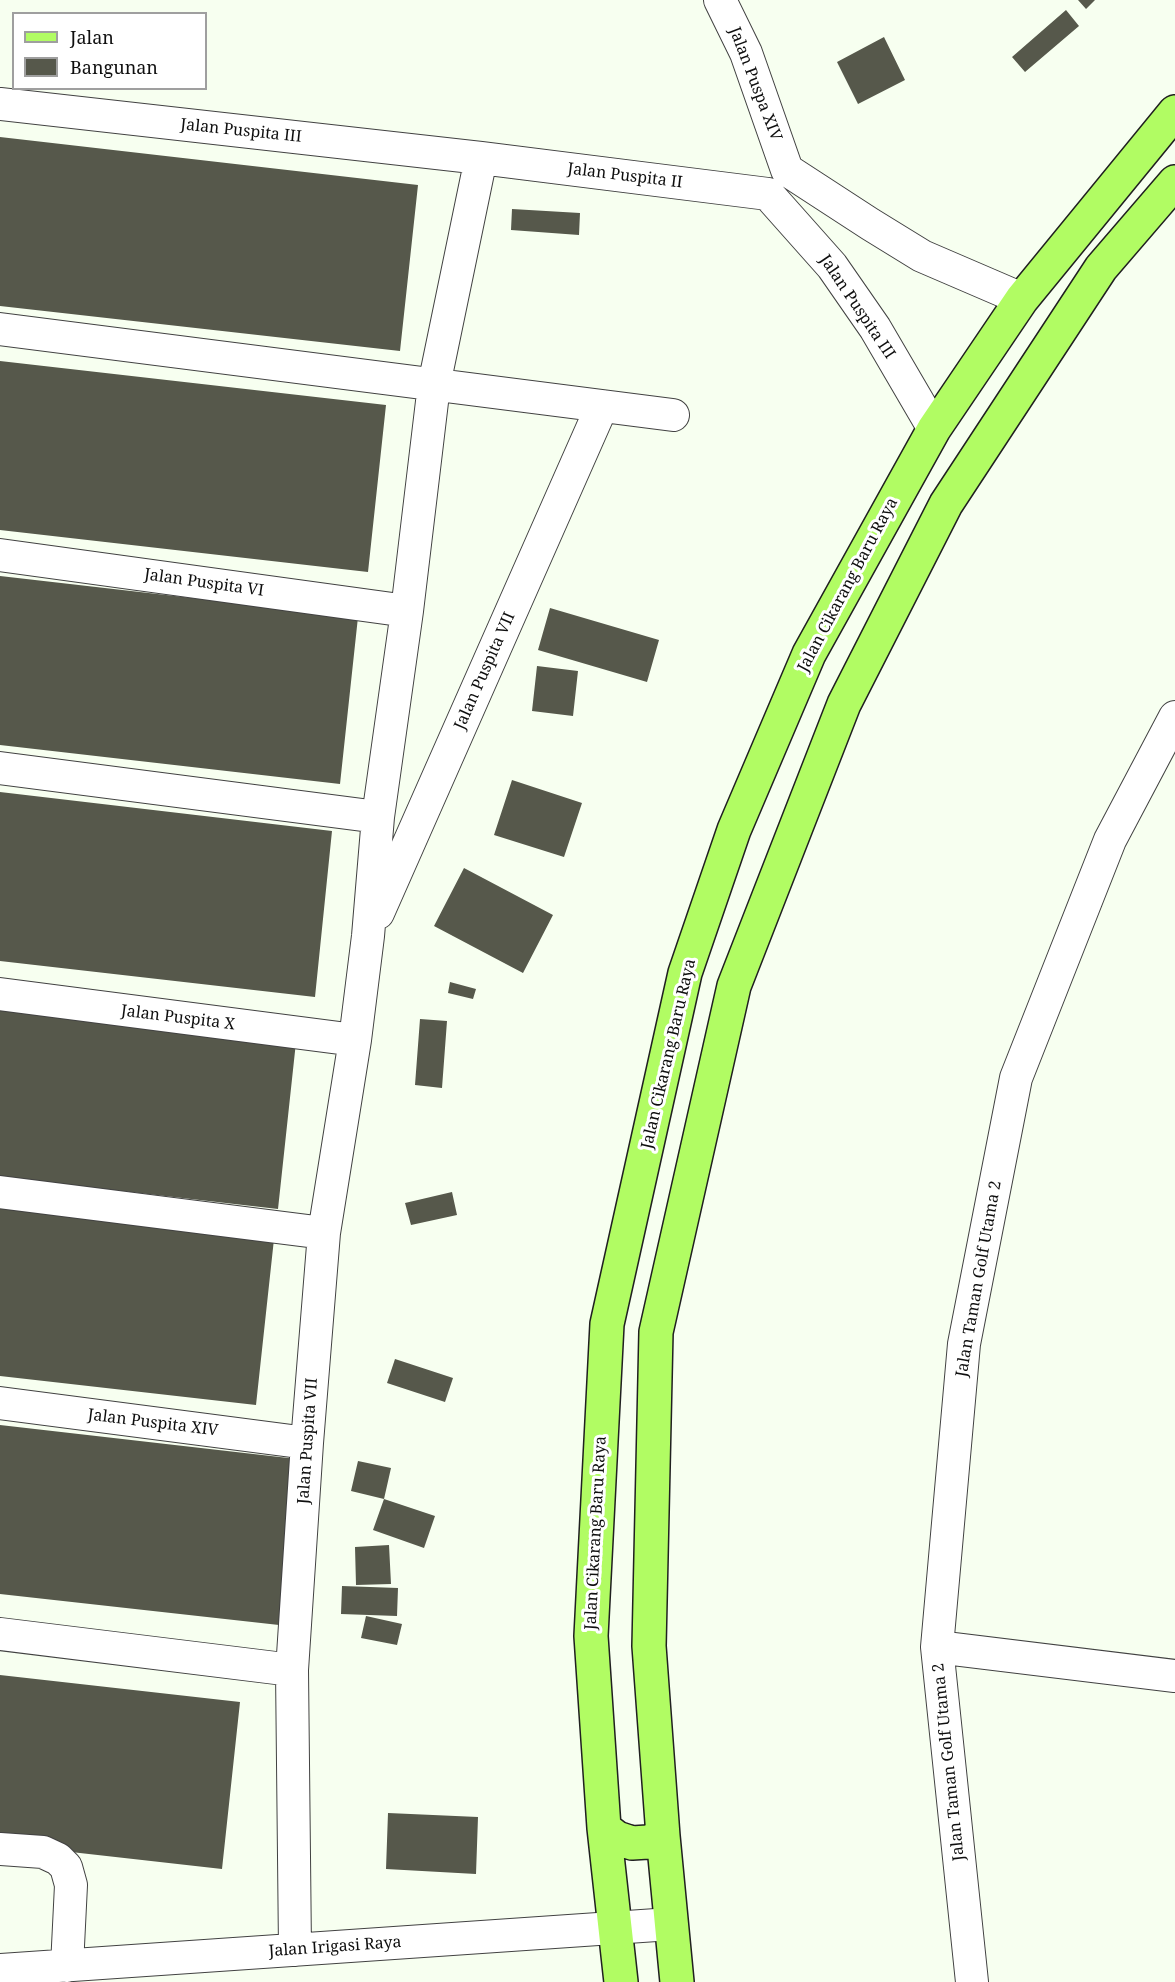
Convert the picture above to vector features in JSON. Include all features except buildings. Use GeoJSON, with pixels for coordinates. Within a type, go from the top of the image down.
{"type":"FeatureCollection","features":[{"type":"Feature","properties":{"kind":"main road","name":"Jalan Cikarang Baru Raya"},"geometry":{"type":"LineString","coordinates":[[621,1982],[604,1828],[591,1636],[607,1324],[685,974],[734,830],[808,654],[934,429],[1022,299],[1175,112]]}},
{"type":"Feature","properties":{"kind":"main road"},"geometry":{"type":"LineString","coordinates":[[677,1982],[663,1836],[649,1646],[656,1332],[734,986],[844,704],[946,504],[1101,268],[1175,182]]}},
{"type":"Feature","properties":{"kind":"main road"},"geometry":{"type":"LineString","coordinates":[[604,1828],[617,1838],[632,1843],[648,1842],[663,1836]]}},
{"type":"Feature","properties":{"kind":"street","name":"Jalan Puspa XIV"},"geometry":{"type":"LineString","coordinates":[[720,0],[746,53],[787,170]]}},
{"type":"Feature","properties":{"kind":"street","name":"Jalan Puspita III"},"geometry":{"type":"LineString","coordinates":[[0,104],[481,158]]}},
{"type":"Feature","properties":{"kind":"street","name":"Jalan Puspita II"},"geometry":{"type":"LineString","coordinates":[[481,158],[768,194]]}},
{"type":"Feature","properties":{"kind":"street","name":"Jalan Puspita VII"},"geometry":{"type":"LineString","coordinates":[[295,1950],[292,1670],[324,1233],[355,1040],[368,936],[378,817],[407,611],[434,385],[481,158]]}},
{"type":"Feature","properties":{"kind":"street"},"geometry":{"type":"LineString","coordinates":[[768,194],[787,170],[922,256],[1022,299]]}},
{"type":"Feature","properties":{"kind":"street","name":"Jalan Puspita III"},"geometry":{"type":"LineString","coordinates":[[768,194],[832,266],[875,328],[934,429]]}},
{"type":"Feature","properties":{"kind":"street"},"geometry":{"type":"LineString","coordinates":[[0,329],[673,415]]}},
{"type":"Feature","properties":{"kind":"street","name":"Jalan Puspita VII"},"geometry":{"type":"LineString","coordinates":[[368,936],[602,406]]}},
{"type":"Feature","properties":{"kind":"street","name":"Jalan Puspita VI"},"geometry":{"type":"LineString","coordinates":[[0,555],[407,611]]}},
{"type":"Feature","properties":{"kind":"street","name":"Jalan Taman Golf Utama 2"},"geometry":{"type":"LineString","coordinates":[[972,1982],[937,1647],[964,1344],[1016,1078],[1110,840],[1175,717]]}},
{"type":"Feature","properties":{"kind":"street"},"geometry":{"type":"LineString","coordinates":[[0,768],[378,817]]}},
{"type":"Feature","properties":{"kind":"street","name":"Jalan Puspita X"},"geometry":{"type":"LineString","coordinates":[[0,994],[355,1040]]}},
{"type":"Feature","properties":{"kind":"street"},"geometry":{"type":"LineString","coordinates":[[0,1192],[324,1233]]}},
{"type":"Feature","properties":{"kind":"street","name":"Jalan Puspita XIV"},"geometry":{"type":"LineString","coordinates":[[0,1403],[307,1443]]}},
{"type":"Feature","properties":{"kind":"street"},"geometry":{"type":"LineString","coordinates":[[0,1634],[292,1670]]}},
{"type":"Feature","properties":{"kind":"street"},"geometry":{"type":"LineString","coordinates":[[937,1647],[1175,1676]]}},
{"type":"Feature","properties":{"kind":"street"},"geometry":{"type":"LineString","coordinates":[[0,1849],[43,1852],[58,1858],[66,1867],[71,1885],[67,1966]]}},
{"type":"Feature","properties":{"kind":"street","name":"Jalan Irigasi Raya"},"geometry":{"type":"LineString","coordinates":[[0,1970],[671,1924]]}}]}
